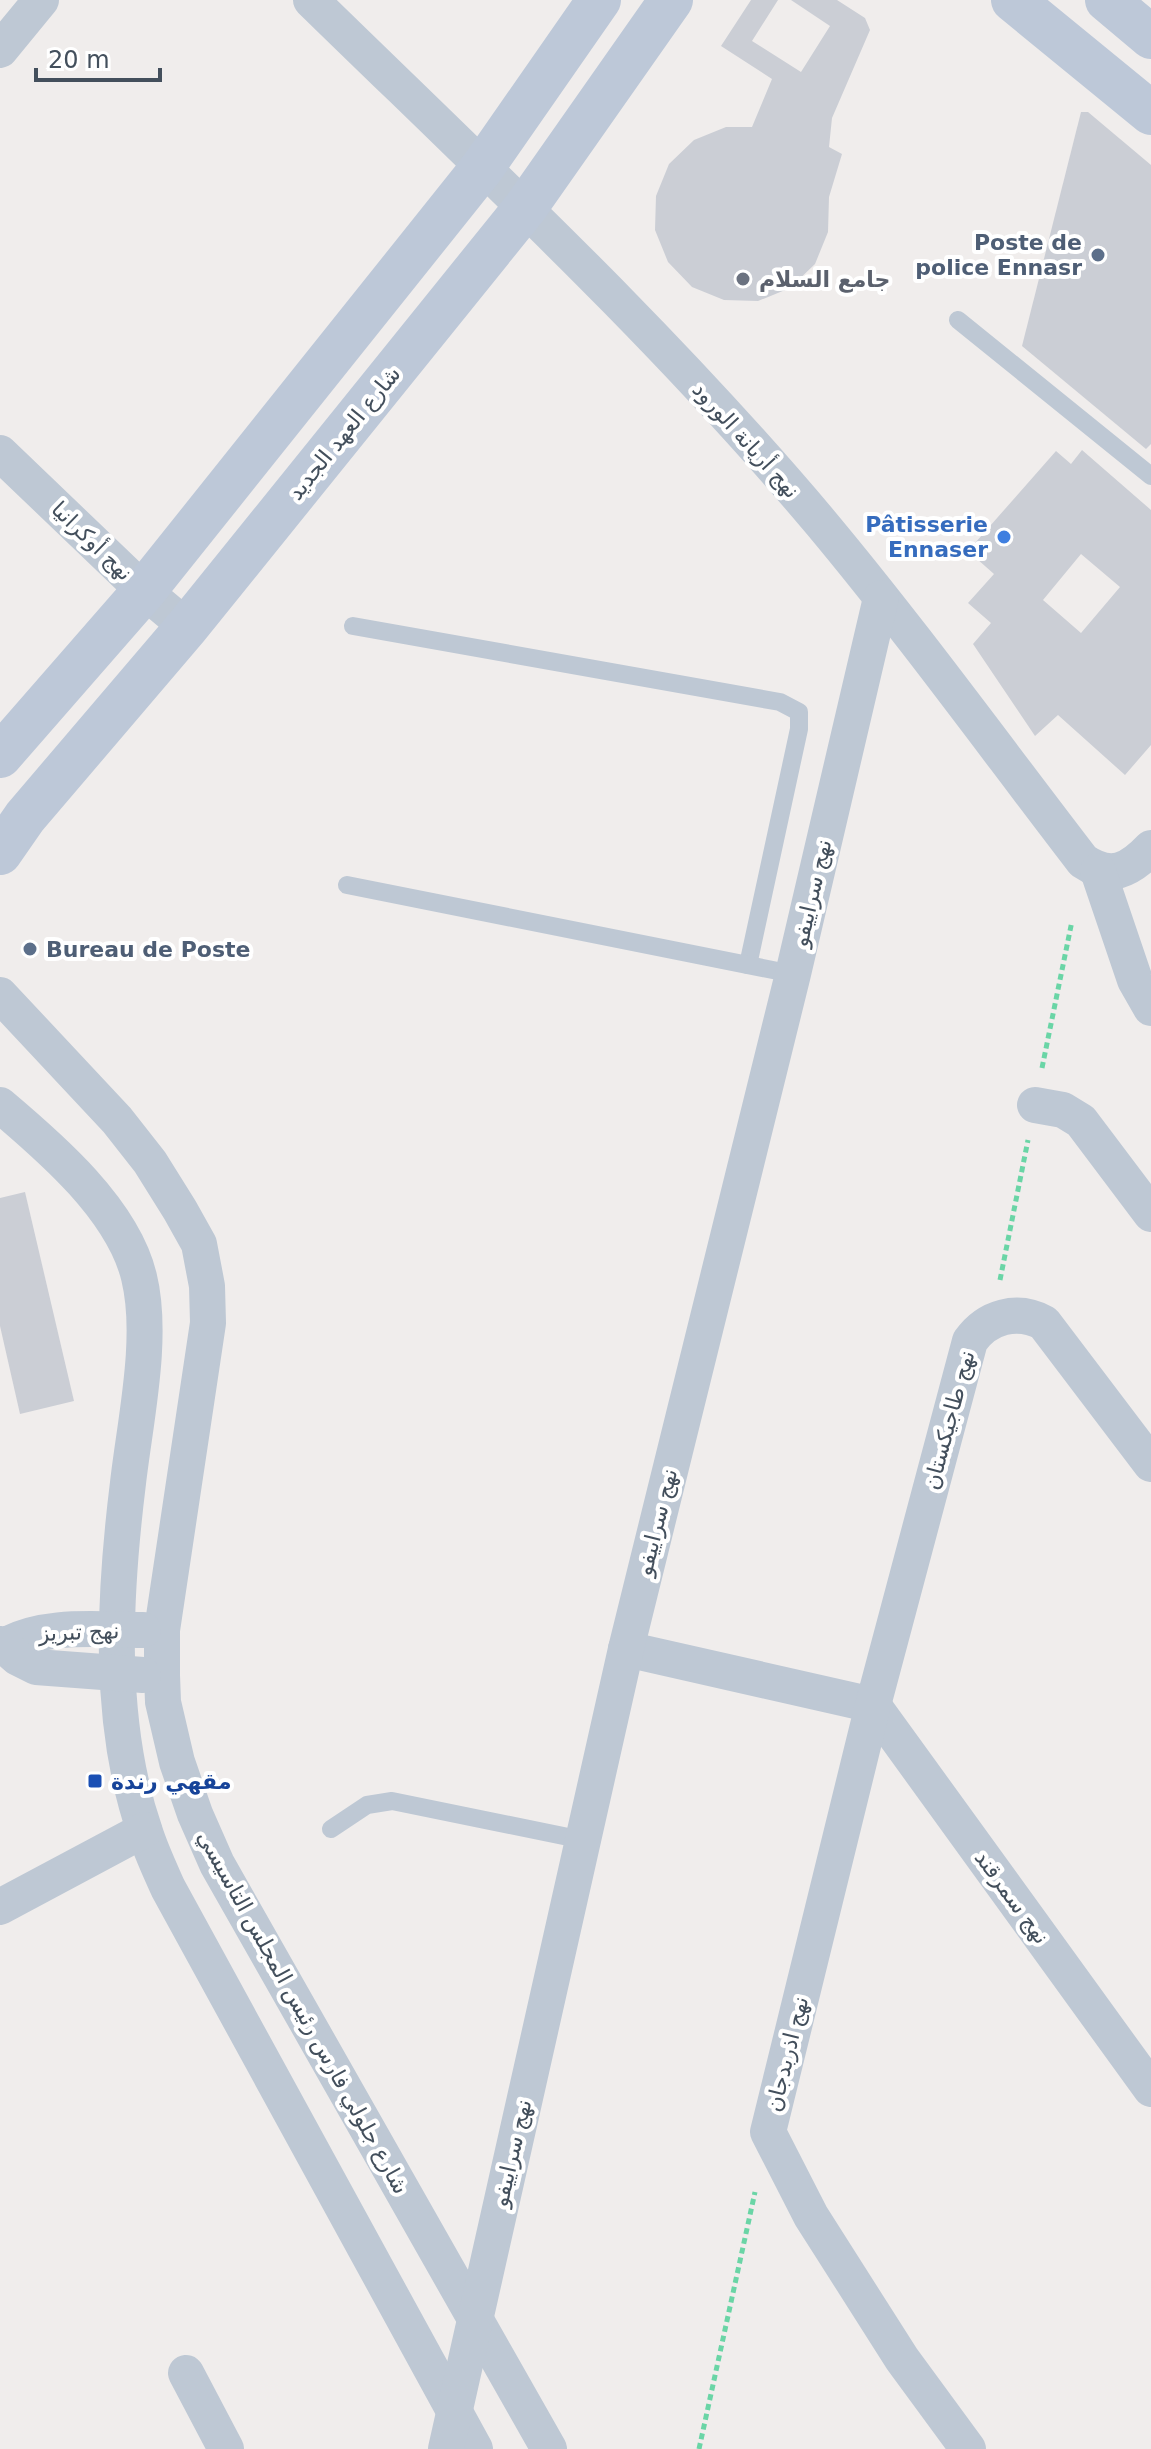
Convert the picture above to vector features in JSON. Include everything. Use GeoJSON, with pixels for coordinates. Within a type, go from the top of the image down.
{"type":"FeatureCollection","features":[{"type":"Feature","properties":{"kind":"main road"},"geometry":{"type":"LineString","coordinates":[[0,756],[144,591],[482,168],[599,0]]}},
{"type":"Feature","properties":{"kind":"main road","name":"شارع العهد الجديد"},"geometry":{"type":"LineString","coordinates":[[0,853],[25,817],[187,627],[525,208],[671,0]]}},
{"type":"Feature","properties":{"kind":"main road"},"geometry":{"type":"LineString","coordinates":[[1107,0],[1151,37]]}},
{"type":"Feature","properties":{"kind":"main road"},"geometry":{"type":"LineString","coordinates":[[1035,8],[1151,113]]}},
{"type":"Feature","properties":{"kind":"street","name":"نهج أريانة الورود"},"geometry":{"type":"LineString","coordinates":[[311,0],[525,208],[709,399],[820,522],[1083,861],[1098,871]]}},
{"type":"Feature","properties":{"kind":"street"},"geometry":{"type":"LineString","coordinates":[[0,50],[25,6]]}},
{"type":"Feature","properties":{"kind":"street","name":"نهج أوكرانيا"},"geometry":{"type":"LineString","coordinates":[[0,453],[144,591],[187,627]]}},
{"type":"Feature","properties":{"kind":"street","name":"نهج سراييفو"},"geometry":{"type":"LineString","coordinates":[[446,2449],[626,1649],[793,974],[881,598]]}},
{"type":"Feature","properties":{"kind":"street"},"geometry":{"type":"LineString","coordinates":[[1098,871],[1106,873],[1125,868],[1151,848]]}},
{"type":"Feature","properties":{"kind":"street"},"geometry":{"type":"LineString","coordinates":[[1098,871],[1135,980],[1151,1008]]}},
{"type":"Feature","properties":{"kind":"street","name":"شارع جلولي فارس رئيس المجلس التاسيسي"},"geometry":{"type":"LineString","coordinates":[[0,995],[117,1120],[150,1162],[199,1244],[207,1286],[208,1323],[162,1630],[163,1702],[177,1762],[195,1814],[217,1864],[549,2449]]}},
{"type":"Feature","properties":{"kind":"street"},"geometry":{"type":"LineString","coordinates":[[0,1105],[95,1197],[124,1238],[139,1277],[143,1310],[143,1365],[122,1528],[118,1675],[119,1710],[144,1830],[168,1888],[475,2449]]}},
{"type":"Feature","properties":{"kind":"street"},"geometry":{"type":"LineString","coordinates":[[1035,1105],[1063,1110],[1081,1121],[1151,1214]]}},
{"type":"Feature","properties":{"kind":"street","name":"نهج طاجيكستان"},"geometry":{"type":"LineString","coordinates":[[873,1705],[970,1341],[979,1329],[992,1321],[1018,1314],[1044,1323],[1151,1464]]}},
{"type":"Feature","properties":{"kind":"street","name":"نهج تبريز"},"geometry":{"type":"LineString","coordinates":[[2,1645],[22,1635],[41,1632],[162,1630]]}},
{"type":"Feature","properties":{"kind":"street"},"geometry":{"type":"LineString","coordinates":[[2,1645],[36,1667],[118,1675],[162,1675]]}},
{"type":"Feature","properties":{"kind":"street"},"geometry":{"type":"LineString","coordinates":[[626,1649],[873,1705]]}},
{"type":"Feature","properties":{"kind":"street","name":"نهج سمرقند"},"geometry":{"type":"LineString","coordinates":[[873,1705],[1151,2089]]}},
{"type":"Feature","properties":{"kind":"street","name":"نهج اذربدجان"},"geometry":{"type":"LineString","coordinates":[[873,1705],[768,2132],[811,2216],[902,2359],[968,2449]]}},
{"type":"Feature","properties":{"kind":"street"},"geometry":{"type":"LineString","coordinates":[[0,1907],[144,1830]]}},
{"type":"Feature","properties":{"kind":"street"},"geometry":{"type":"LineString","coordinates":[[186,2373],[226,2449]]}},
{"type":"Feature","properties":{"kind":"lane"},"geometry":{"type":"LineString","coordinates":[[958,320],[1151,476]]}},
{"type":"Feature","properties":{"kind":"lane"},"geometry":{"type":"LineString","coordinates":[[353,626],[780,702],[799,712],[799,729],[748,965]]}},
{"type":"Feature","properties":{"kind":"lane"},"geometry":{"type":"LineString","coordinates":[[347,885],[793,974]]}},
{"type":"Feature","properties":{"kind":"lane"},"geometry":{"type":"LineString","coordinates":[[331,1829],[367,1805],[392,1801],[583,1840]]}},
{"type":"Feature","properties":{"kind":"path"},"geometry":{"type":"LineString","coordinates":[[699,2449],[768,2132]]}},
{"type":"Feature","properties":{"kind":"building"},"geometry":{"type":"Polygon","coordinates":[[[751,0],[778,0],[752,41],[801,72],[830,26],[791,0],[837,0],[865,18],[870,30],[832,118],[829,147],[842,154],[829,197],[828,232],[815,264],[790,288],[758,301],[724,300],[692,287],[668,262],[655,230],[656,196],[669,164],[694,140],[726,127],[752,127],[772,79],[721,46],[751,0]]]}},
{"type":"Feature","properties":{"kind":"building","name":"Poste de police Ennasr"},"geometry":{"type":"Polygon","coordinates":[[[1081,112],[1088,112],[1151,165],[1151,444],[1146,449],[1022,346],[1081,112]]]}},
{"type":"Feature","properties":{"kind":"building"},"geometry":{"type":"Polygon","coordinates":[[[1082,450],[1151,510],[1151,745],[1125,775],[1058,715],[1035,736],[973,644],[991,623],[968,603],[994,574],[968,551],[1056,451],[1071,464],[1082,450]],[[1081,554],[1043,600],[1081,633],[1120,587],[1081,554]]]}},
{"type":"Feature","properties":{"kind":"building"},"geometry":{"type":"Polygon","coordinates":[[[25,1192],[74,1401],[20,1414],[0,1326],[0,1198],[25,1192]]]}},
{"type":"Feature","properties":{"kind":"place","name":"Poste de police Ennasr"},"geometry":{"type":"Point","coordinates":[1098,255]}},
{"type":"Feature","properties":{"kind":"place","name":"جامع السلام"},"geometry":{"type":"Point","coordinates":[743,279]}},
{"type":"Feature","properties":{"kind":"place","name":"Pâtisserie Ennaser"},"geometry":{"type":"Point","coordinates":[1004,537]}},
{"type":"Feature","properties":{"kind":"place","name":"Bureau de Poste"},"geometry":{"type":"Point","coordinates":[30,949]}},
{"type":"Feature","properties":{"kind":"place","name":"مقهي رندة"},"geometry":{"type":"Point","coordinates":[95,1781]}}]}
